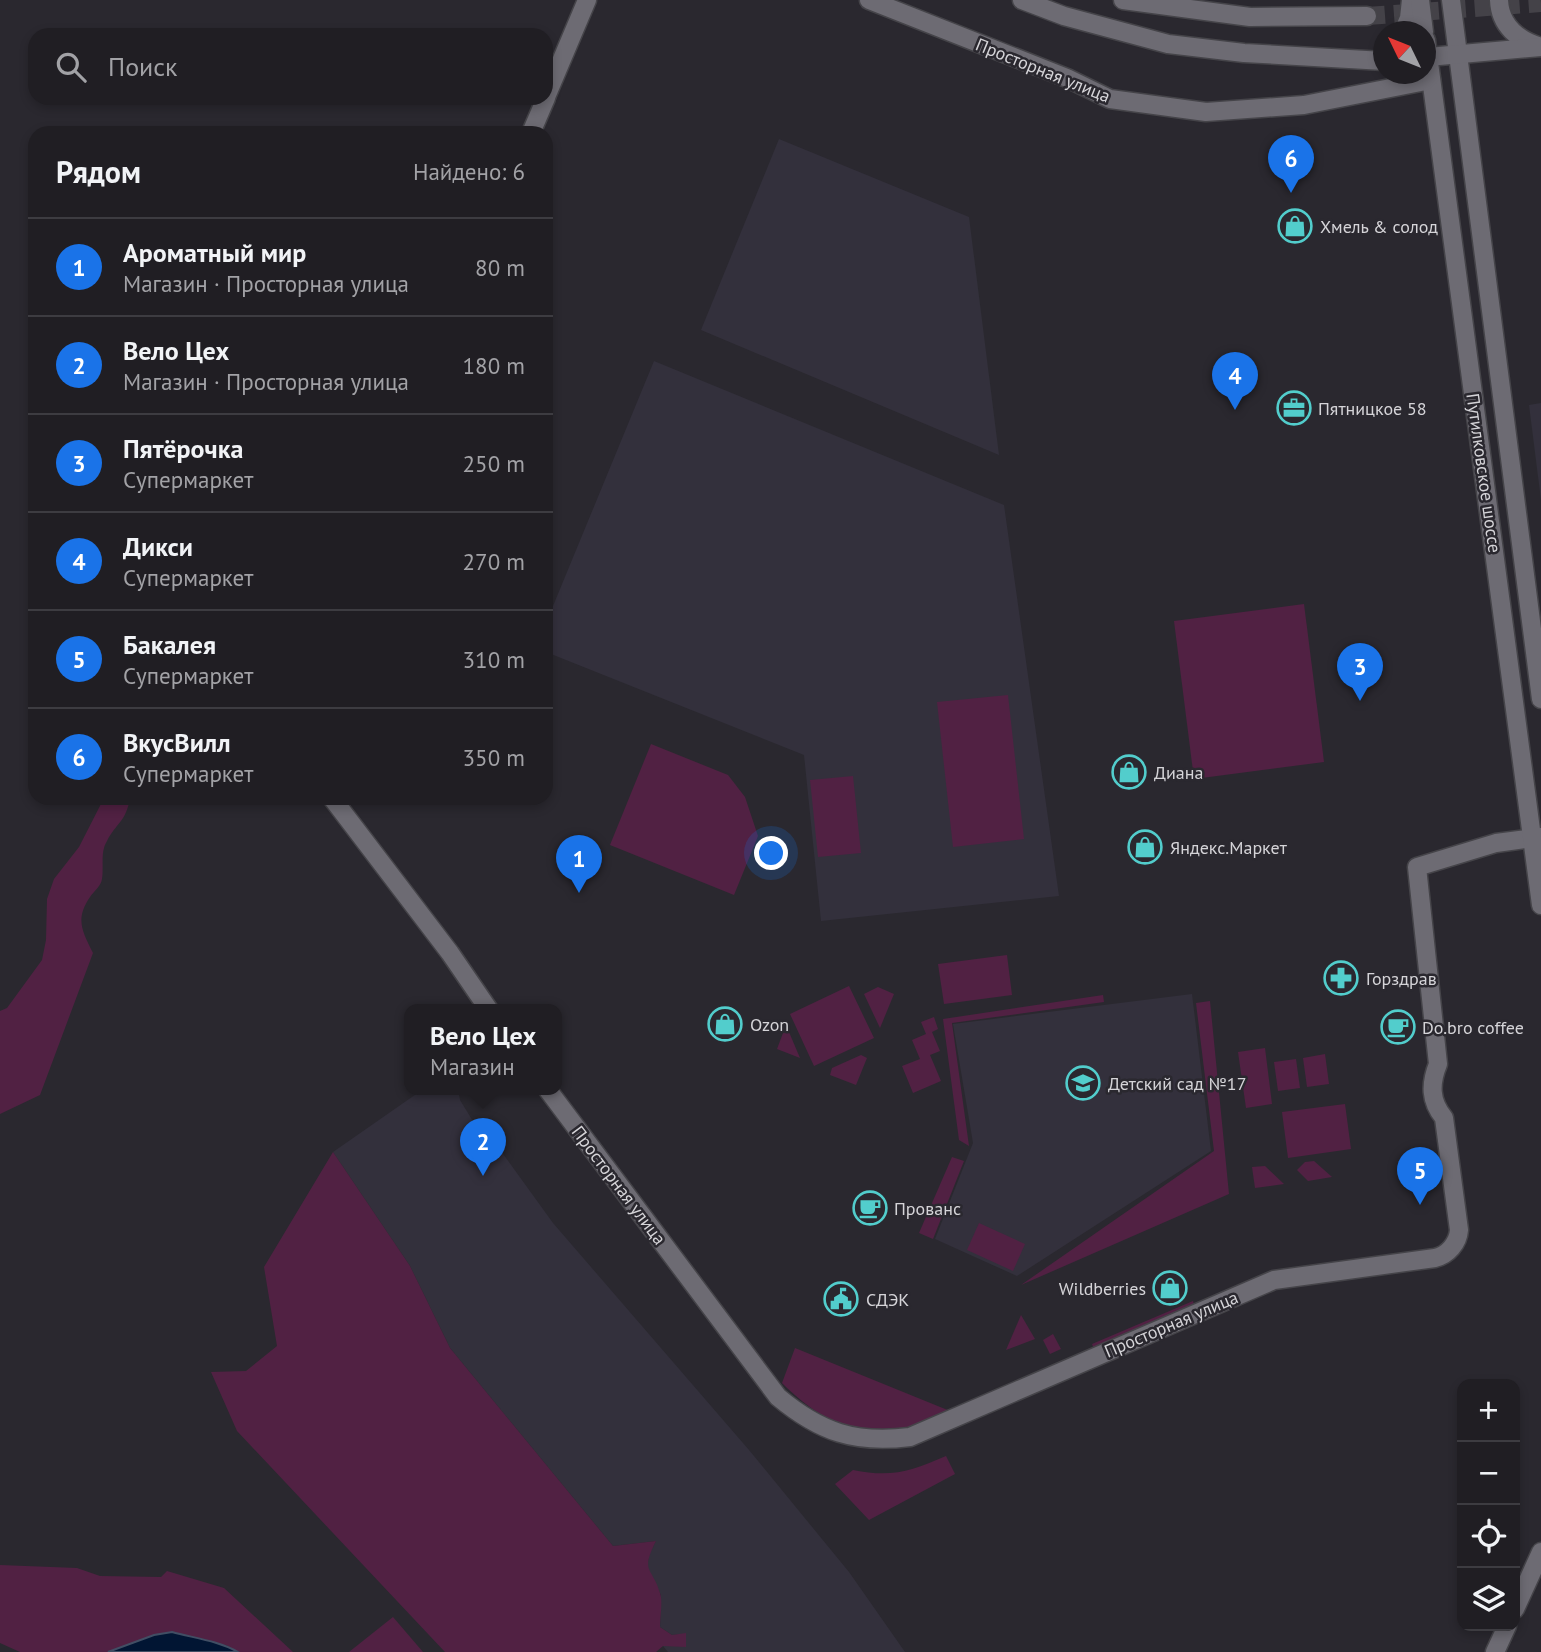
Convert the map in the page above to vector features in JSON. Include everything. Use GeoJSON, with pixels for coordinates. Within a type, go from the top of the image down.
{"type":"FeatureCollection","features":[{"type":"Feature","properties":{"kind":"street"},"geometry":{"type":"LineString","coordinates":[[553,81],[587,0]]}},
{"type":"Feature","properties":{"kind":"street","name":"Просторная улица"},"geometry":{"type":"LineString","coordinates":[[869,0],[1067,78],[1110,99],[1206,112],[1304,106],[1415,84]]}},
{"type":"Feature","properties":{"kind":"street"},"geometry":{"type":"LineString","coordinates":[[1022,0],[1064,16],[1168,44],[1244,53],[1373,60]]}},
{"type":"Feature","properties":{"kind":"street"},"geometry":{"type":"LineString","coordinates":[[1123,0],[1250,17],[1367,16]]}},
{"type":"Feature","properties":{"kind":"street"},"geometry":{"type":"LineString","coordinates":[[1408,21],[1411,0]]}},
{"type":"Feature","properties":{"kind":"street"},"geometry":{"type":"LineString","coordinates":[[1420,0],[1423,21]]}},
{"type":"Feature","properties":{"kind":"street","name":"Путилковское шоссе"},"geometry":{"type":"LineString","coordinates":[[1451,0],[1541,699]]}},
{"type":"Feature","properties":{"kind":"street"},"geometry":{"type":"LineString","coordinates":[[1499,0],[1504,22],[1513,34],[1541,47]]}},
{"type":"Feature","properties":{"kind":"street"},"geometry":{"type":"LineString","coordinates":[[1436,50],[1458,54],[1541,47]]}},
{"type":"Feature","properties":{"kind":"street"},"geometry":{"type":"LineString","coordinates":[[1358,58],[1373,54]]}},
{"type":"Feature","properties":{"kind":"street","name":"Путилковское шоссе"},"geometry":{"type":"LineString","coordinates":[[1425,84],[1534,803],[1541,905]]}},
{"type":"Feature","properties":{"kind":"street"},"geometry":{"type":"LineString","coordinates":[[534,126],[543,105]]}},
{"type":"Feature","properties":{"kind":"street"},"geometry":{"type":"LineString","coordinates":[[337,805],[450,953],[485,1004]]}},
{"type":"Feature","properties":{"kind":"street","name":"Просторная улица"},"geometry":{"type":"LineString","coordinates":[[552,1095],[778,1397],[816,1425],[839,1434],[886,1440],[910,1437],[1274,1280],[1431,1259],[1446,1252],[1455,1243],[1459,1230],[1444,1118],[1436,1108],[1432,1080],[1438,1064],[1417,867],[1496,843],[1537,837]]}},
{"type":"Feature","properties":{"kind":"street"},"geometry":{"type":"LineString","coordinates":[[1520,1598],[1541,1552]]}},
{"type":"Feature","properties":{"kind":"street"},"geometry":{"type":"LineString","coordinates":[[1495,1652],[1505,1631]]}},
{"type":"Feature","properties":{"kind":"shaded area"},"geometry":{"type":"Polygon","coordinates":[[[779,139],[969,217],[999,455],[701,330],[779,139]]]}},
{"type":"Feature","properties":{"kind":"shaded area"},"geometry":{"type":"Polygon","coordinates":[[[654,361],[1004,505],[1059,896],[821,921],[804,755],[553,655],[553,606],[654,361]]]}},
{"type":"Feature","properties":{"kind":"shaded area"},"geometry":{"type":"Polygon","coordinates":[[[1541,403],[1541,500],[1529,405],[1541,403]]]}},
{"type":"Feature","properties":{"kind":"shaded area"},"geometry":{"type":"Polygon","coordinates":[[[1304,604],[1324,762],[1194,779],[1174,621],[1304,604]]]}},
{"type":"Feature","properties":{"kind":"shaded area"},"geometry":{"type":"Polygon","coordinates":[[[1008,695],[1024,839],[953,847],[937,702],[1008,695]]]}},
{"type":"Feature","properties":{"kind":"shaded area"},"geometry":{"type":"Polygon","coordinates":[[[651,744],[728,775],[745,797],[758,836],[734,895],[610,845],[651,744]]]}},
{"type":"Feature","properties":{"kind":"shaded area"},"geometry":{"type":"Polygon","coordinates":[[[853,776],[861,853],[818,857],[810,780],[853,776]]]}},
{"type":"Feature","properties":{"kind":"shaded area"},"geometry":{"type":"Polygon","coordinates":[[[100,805],[128,805],[105,845],[101,882],[85,905],[81,919],[83,931],[93,953],[40,1095],[0,1114],[0,1011],[7,1008],[42,960],[46,940],[47,899],[54,879],[79,847],[100,805]]]}},
{"type":"Feature","properties":{"kind":"shaded area"},"geometry":{"type":"Polygon","coordinates":[[[1007,955],[1012,995],[944,1004],[938,964],[1007,955]]]}},
{"type":"Feature","properties":{"kind":"shaded area"},"geometry":{"type":"Polygon","coordinates":[[[849,986],[874,1038],[814,1066],[790,1014],[849,986]]]}},
{"type":"Feature","properties":{"kind":"shaded area"},"geometry":{"type":"Polygon","coordinates":[[[878,987],[894,994],[880,1028],[864,994],[878,987]]]}},
{"type":"Feature","properties":{"kind":"shaded area","name":"Детский сад №17"},"geometry":{"type":"Polygon","coordinates":[[[1192,994],[1211,1151],[1017,1276],[935,1239],[973,1143],[953,1024],[1192,994]]]}},
{"type":"Feature","properties":{"kind":"shaded area"},"geometry":{"type":"Polygon","coordinates":[[[1103,995],[1104,1002],[952,1023],[969,1146],[959,1140],[943,1019],[1103,995]]]}},
{"type":"Feature","properties":{"kind":"shaded area"},"geometry":{"type":"Polygon","coordinates":[[[1210,1001],[1229,1194],[1021,1285],[1214,1151],[1196,1003],[1210,1001]]]}},
{"type":"Feature","properties":{"kind":"shaded area"},"geometry":{"type":"Polygon","coordinates":[[[934,1017],[938,1029],[932,1032],[940,1051],[930,1055],[941,1081],[913,1093],[902,1066],[920,1059],[912,1040],[926,1034],[921,1022],[934,1017]]]}},
{"type":"Feature","properties":{"kind":"shaded area"},"geometry":{"type":"Polygon","coordinates":[[[786,1025],[800,1058],[777,1049],[786,1025]]]}},
{"type":"Feature","properties":{"kind":"shaded area"},"geometry":{"type":"Polygon","coordinates":[[[1265,1048],[1272,1104],[1246,1108],[1238,1052],[1265,1048]]]}},
{"type":"Feature","properties":{"kind":"shaded area"},"geometry":{"type":"Polygon","coordinates":[[[1325,1054],[1329,1084],[1307,1087],[1303,1058],[1325,1054]]]}},
{"type":"Feature","properties":{"kind":"shaded area"},"geometry":{"type":"Polygon","coordinates":[[[861,1055],[867,1058],[856,1085],[830,1075],[832,1068],[861,1055]]]}},
{"type":"Feature","properties":{"kind":"shaded area"},"geometry":{"type":"Polygon","coordinates":[[[1296,1059],[1300,1088],[1278,1091],[1274,1062],[1296,1059]]]}},
{"type":"Feature","properties":{"kind":"shaded area"},"geometry":{"type":"Polygon","coordinates":[[[415,1095],[459,1095],[474,1123],[480,1122],[553,1223],[749,1450],[849,1572],[905,1652],[668,1652],[663,1646],[686,1634],[672,1635],[660,1627],[661,1595],[647,1569],[649,1554],[656,1541],[613,1546],[450,1348],[410,1266],[333,1152],[415,1095]]]}},
{"type":"Feature","properties":{"kind":"shaded area"},"geometry":{"type":"Polygon","coordinates":[[[1345,1104],[1351,1149],[1288,1158],[1282,1112],[1345,1104]]]}},
{"type":"Feature","properties":{"kind":"shaded area"},"geometry":{"type":"Polygon","coordinates":[[[333,1152],[410,1266],[450,1348],[613,1546],[656,1541],[648,1564],[661,1596],[660,1627],[672,1635],[686,1633],[686,1647],[663,1646],[656,1652],[445,1652],[237,1431],[211,1372],[246,1371],[277,1346],[264,1267],[333,1152]]]}},
{"type":"Feature","properties":{"kind":"shaded area"},"geometry":{"type":"Polygon","coordinates":[[[952,1157],[964,1161],[933,1239],[919,1233],[952,1157]]]}},
{"type":"Feature","properties":{"kind":"shaded area"},"geometry":{"type":"Polygon","coordinates":[[[1314,1161],[1332,1177],[1308,1181],[1297,1170],[1305,1162],[1314,1161]]]}},
{"type":"Feature","properties":{"kind":"shaded area"},"geometry":{"type":"Polygon","coordinates":[[[1265,1166],[1284,1184],[1255,1188],[1252,1167],[1265,1166]]]}},
{"type":"Feature","properties":{"kind":"shaded area"},"geometry":{"type":"Polygon","coordinates":[[[979,1223],[1025,1244],[1013,1271],[967,1250],[979,1223]]]}},
{"type":"Feature","properties":{"kind":"shaded area"},"geometry":{"type":"Polygon","coordinates":[[[1193,1301],[1195,1308],[1095,1352],[1092,1344],[1193,1301]]]}},
{"type":"Feature","properties":{"kind":"shaded area"},"geometry":{"type":"Polygon","coordinates":[[[1021,1315],[1035,1339],[1006,1350],[1021,1315]]]}},
{"type":"Feature","properties":{"kind":"shaded area"},"geometry":{"type":"Polygon","coordinates":[[[1053,1334],[1061,1349],[1050,1354],[1043,1340],[1053,1334]]]}},
{"type":"Feature","properties":{"kind":"shaded area"},"geometry":{"type":"Polygon","coordinates":[[[795,1348],[950,1411],[891,1431],[868,1432],[840,1424],[803,1402],[782,1383],[795,1348]]]}},
{"type":"Feature","properties":{"kind":"shaded area"},"geometry":{"type":"Polygon","coordinates":[[[946,1456],[955,1474],[869,1520],[835,1484],[853,1470],[901,1472],[946,1456]]]}},
{"type":"Feature","properties":{"kind":"shaded area"},"geometry":{"type":"Polygon","coordinates":[[[0,1565],[77,1568],[100,1576],[161,1577],[167,1571],[224,1588],[293,1652],[238,1652],[226,1645],[207,1643],[172,1632],[108,1652],[20,1652],[0,1643],[0,1565]]]}},
{"type":"Feature","properties":{"kind":"shaded area"},"geometry":{"type":"Polygon","coordinates":[[[393,1617],[423,1652],[349,1652],[393,1617]]]}},
{"type":"Feature","properties":{"kind":"water"},"geometry":{"type":"Polygon","coordinates":[[[172,1632],[215,1642],[238,1652],[108,1652],[154,1635],[172,1632]]]}},
{"type":"Feature","properties":{"kind":"tunnel"},"geometry":{"type":"LineString","coordinates":[[1367,16],[1541,3]]}},
{"type":"Feature","properties":{"kind":"place","name":"ВкусВилл"},"geometry":{"type":"Point","coordinates":[1291,193]}},
{"type":"Feature","properties":{"kind":"place","name":"Хмель & солод"},"geometry":{"type":"Point","coordinates":[1295,226]}},
{"type":"Feature","properties":{"kind":"place","name":"Пятницкое 58"},"geometry":{"type":"Point","coordinates":[1294,408]}},
{"type":"Feature","properties":{"kind":"place","name":"Дикси"},"geometry":{"type":"Point","coordinates":[1235,410]}},
{"type":"Feature","properties":{"kind":"place","name":"Пятёрочка"},"geometry":{"type":"Point","coordinates":[1360,701]}},
{"type":"Feature","properties":{"kind":"place","name":"Диана"},"geometry":{"type":"Point","coordinates":[1129,772]}},
{"type":"Feature","properties":{"kind":"place","name":"Яндекс.Маркет"},"geometry":{"type":"Point","coordinates":[1145,847]}},
{"type":"Feature","properties":{"kind":"place","name":"Ароматный мир"},"geometry":{"type":"Point","coordinates":[579,893]}},
{"type":"Feature","properties":{"kind":"place","name":"Горздрав"},"geometry":{"type":"Point","coordinates":[1341,978]}},
{"type":"Feature","properties":{"kind":"place","name":"Ozon"},"geometry":{"type":"Point","coordinates":[725,1024]}},
{"type":"Feature","properties":{"kind":"place","name":"Do.bro coffee"},"geometry":{"type":"Point","coordinates":[1398,1027]}},
{"type":"Feature","properties":{"kind":"place","name":"Детский сад №17"},"geometry":{"type":"Point","coordinates":[1083,1083]}},
{"type":"Feature","properties":{"kind":"place","name":"Вело Цех"},"geometry":{"type":"Point","coordinates":[483,1176]}},
{"type":"Feature","properties":{"kind":"place","name":"Бакалея"},"geometry":{"type":"Point","coordinates":[1420,1205]}},
{"type":"Feature","properties":{"kind":"place","name":"Прованс"},"geometry":{"type":"Point","coordinates":[870,1208]}},
{"type":"Feature","properties":{"kind":"place","name":"Wildberries"},"geometry":{"type":"Point","coordinates":[1170,1288]}},
{"type":"Feature","properties":{"kind":"place","name":"СДЭК"},"geometry":{"type":"Point","coordinates":[841,1299]}}]}
